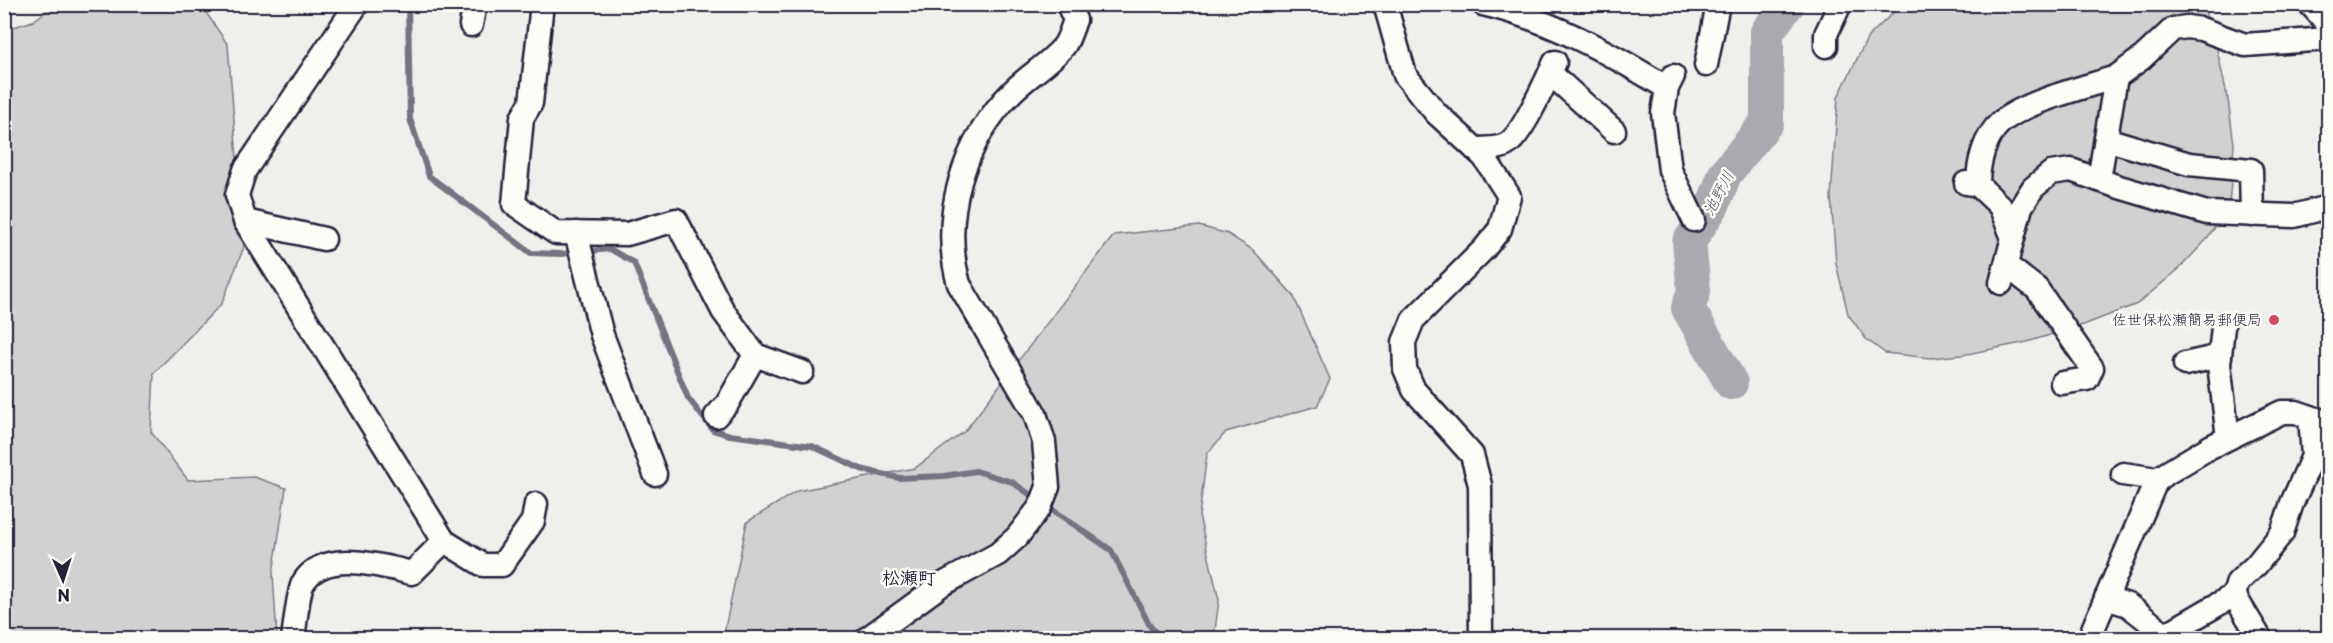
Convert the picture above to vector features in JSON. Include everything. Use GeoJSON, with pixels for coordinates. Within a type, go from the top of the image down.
{"type":"FeatureCollection","features":[{"type":"Feature","properties":{"kind":"street"},"geometry":{"type":"LineString","coordinates":[[542,4],[531,103],[522,117],[514,204],[556,233],[627,234],[676,220],[723,311],[755,355],[802,372]]}},
{"type":"Feature","properties":{"kind":"street"},"geometry":{"type":"LineString","coordinates":[[867,639],[941,585],[998,554],[1017,537],[1040,507],[1048,487],[1044,442],[1035,414],[959,284],[952,261],[952,224],[960,174],[984,126],[1011,93],[1064,45],[1075,21],[1068,4]]}},
{"type":"Feature","properties":{"kind":"street"},"geometry":{"type":"LineString","coordinates":[[1385,4],[1405,75],[1436,113],[1484,157],[1509,195],[1500,229],[1484,249],[1413,320],[1404,342],[1405,369],[1414,390],[1472,455],[1480,485],[1481,639]]}},
{"type":"Feature","properties":{"kind":"street"},"geometry":{"type":"LineString","coordinates":[[1484,4],[1512,11],[1671,81],[1663,113],[1671,170],[1694,220]]}},
{"type":"Feature","properties":{"kind":"street"},"geometry":{"type":"LineString","coordinates":[[1706,65],[1718,4]]}},
{"type":"Feature","properties":{"kind":"street"},"geometry":{"type":"LineString","coordinates":[[1826,46],[1826,34],[1840,4]]}},
{"type":"Feature","properties":{"kind":"street"},"geometry":{"type":"LineString","coordinates":[[2310,4],[2328,24]]}},
{"type":"Feature","properties":{"kind":"street"},"geometry":{"type":"LineString","coordinates":[[354,5],[245,170],[237,195],[245,221],[444,541],[483,565],[502,565],[533,521],[536,504]]}},
{"type":"Feature","properties":{"kind":"street"},"geometry":{"type":"LineString","coordinates":[[2013,238],[2000,206],[1972,184],[1983,150],[1999,124],[2020,110],[2116,77],[2142,58],[2173,29],[2187,27],[2201,29],[2245,45],[2328,39]]}},
{"type":"Feature","properties":{"kind":"street"},"geometry":{"type":"LineString","coordinates":[[1475,149],[1497,148],[1509,144],[1533,108],[1552,68],[1614,130]]}},
{"type":"Feature","properties":{"kind":"street"},"geometry":{"type":"LineString","coordinates":[[2099,180],[2116,77]]}},
{"type":"Feature","properties":{"kind":"street"},"geometry":{"type":"LineString","coordinates":[[2106,139],[2189,164],[2251,170],[2252,215]]}},
{"type":"Feature","properties":{"kind":"street"},"geometry":{"type":"LineString","coordinates":[[2062,383],[2087,378],[2092,368],[2037,289],[2003,274],[2021,207],[2033,188],[2051,173],[2071,170],[2206,213],[2294,216],[2328,207]]}},
{"type":"Feature","properties":{"kind":"street"},"geometry":{"type":"LineString","coordinates":[[245,221],[324,239]]}},
{"type":"Feature","properties":{"kind":"street"},"geometry":{"type":"LineString","coordinates":[[576,233],[602,334],[655,474]]}},
{"type":"Feature","properties":{"kind":"street"},"geometry":{"type":"LineString","coordinates":[[2223,327],[2219,364],[2228,438]]}},
{"type":"Feature","properties":{"kind":"street"},"geometry":{"type":"LineString","coordinates":[[716,417],[755,355]]}},
{"type":"Feature","properties":{"kind":"street"},"geometry":{"type":"LineString","coordinates":[[2185,364],[2220,356]]}},
{"type":"Feature","properties":{"kind":"street"},"geometry":{"type":"LineString","coordinates":[[2093,629],[2106,598],[2157,479],[2228,438],[2282,412],[2296,412],[2319,420],[2313,456],[2292,503],[2282,533],[2256,565],[2238,582],[2234,595],[2172,631],[2170,639],[2128,605],[2106,598]]}},
{"type":"Feature","properties":{"kind":"street"},"geometry":{"type":"LineString","coordinates":[[2123,474],[2157,479]]}},
{"type":"Feature","properties":{"kind":"street"},"geometry":{"type":"LineString","coordinates":[[293,639],[303,584],[320,567],[355,562],[412,573],[444,541]]}},
{"type":"Feature","properties":{"kind":"street"},"geometry":{"type":"LineString","coordinates":[[2234,595],[2260,639]]}},
{"type":"Feature","properties":{"kind":"shaded area"},"geometry":{"type":"Polygon","coordinates":[[[55,5],[201,5],[228,45],[244,247],[222,303],[154,373],[151,432],[188,480],[254,477],[286,488],[273,574],[277,638],[5,638],[4,30],[33,21],[55,5]]]}},
{"type":"Feature","properties":{"kind":"shaded area"},"geometry":{"type":"Polygon","coordinates":[[[1901,5],[2203,5],[2216,45],[2228,100],[2234,144],[2229,205],[2208,238],[2179,269],[2137,304],[2086,324],[2027,342],[1962,355],[1930,358],[1885,353],[1866,339],[1848,314],[1836,263],[1831,197],[1838,97],[1868,37],[1901,5]]]}},
{"type":"Feature","properties":{"kind":"shaded area"},"geometry":{"type":"Polygon","coordinates":[[[1199,226],[1228,234],[1253,250],[1293,295],[1330,379],[1317,406],[1226,432],[1207,454],[1199,516],[1219,600],[1215,630],[1207,638],[723,638],[747,522],[797,491],[915,468],[965,431],[1114,235],[1199,226]]]}},
{"type":"Feature","properties":{"kind":"waterway"},"geometry":{"type":"LineString","coordinates":[[408,4],[410,119],[429,176],[531,253],[561,254],[610,249],[634,263],[688,398],[713,430],[730,435],[812,446],[861,469],[899,478],[944,476],[976,471],[1012,482],[1111,550],[1150,626],[1161,638]]}},
{"type":"Feature","properties":{"kind":"waterway","name":"池野川"},"geometry":{"type":"LineString","coordinates":[[1731,383],[1688,308],[1694,291],[1689,242],[1713,205],[1725,174],[1767,122],[1767,32],[1788,4]]}},
{"type":"Feature","properties":{"kind":"place","name":"佐世保松瀬簡易郵便局"},"geometry":{"type":"Point","coordinates":[2274,320]}},
{"type":"Feature","properties":{"kind":"district","name":"松瀬町"},"geometry":{"type":"Point","coordinates":[909,578]}}]}
